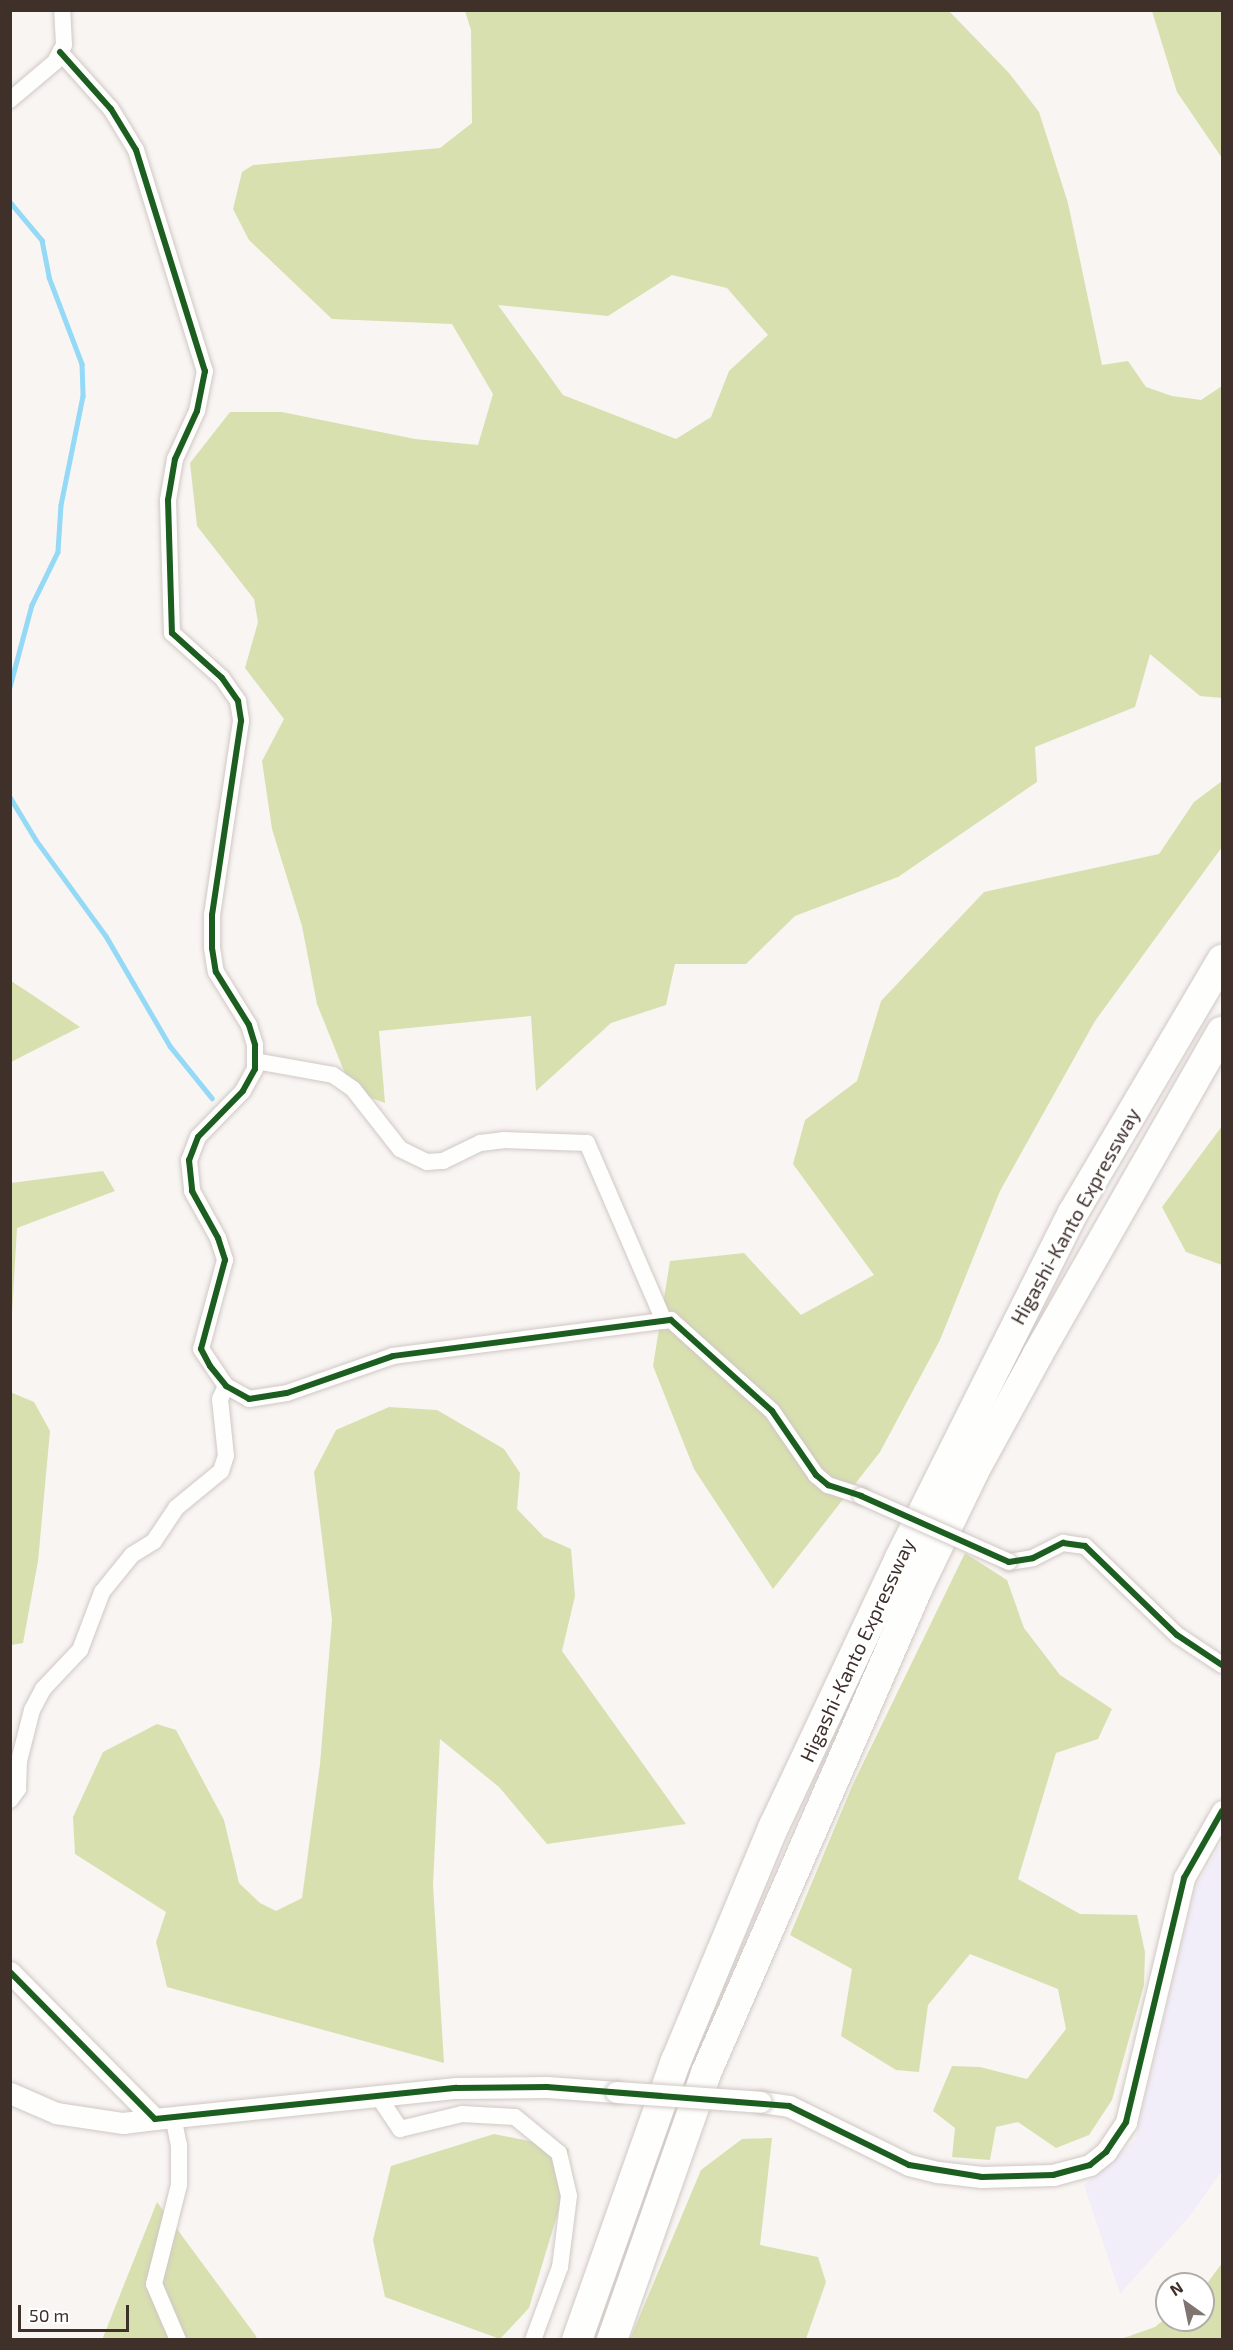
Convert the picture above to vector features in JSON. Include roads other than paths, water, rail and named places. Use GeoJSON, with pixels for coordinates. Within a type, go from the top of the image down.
{"type":"FeatureCollection","features":[{"type":"Feature","properties":{"kind":"highway","name":"Higashi-Kanto Expressway"},"geometry":{"type":"LineString","coordinates":[[577,2340],[676,2061],[774,1826],[905,1547],[1073,1213],[1222,960]]}},
{"type":"Feature","properties":{"kind":"highway","name":"Higashi-Kanto Expressway"},"geometry":{"type":"LineString","coordinates":[[612,2340],[706,2073],[918,1587],[974,1472],[1038,1354],[1222,1032]]}},
{"type":"Feature","properties":{"kind":"street"},"geometry":{"type":"LineString","coordinates":[[10,100],[30,87],[55,62],[64,45],[62,10]]}},
{"type":"Feature","properties":{"kind":"street"},"geometry":{"type":"LineString","coordinates":[[60,52],[111,109],[136,150],[205,371],[197,411],[175,459],[168,500],[172,633],[222,678],[238,701],[241,721],[212,915],[212,948],[216,972],[249,1025],[255,1061],[243,1091],[198,1137],[189,1160],[192,1191],[218,1238],[225,1260],[201,1349],[226,1386],[249,1399],[287,1393],[393,1356],[671,1320],[772,1411],[816,1475],[828,1485],[861,1496],[1009,1562],[1034,1558],[1063,1543],[1086,1546],[1177,1635],[1222,1665]]}},
{"type":"Feature","properties":{"kind":"street"},"geometry":{"type":"LineString","coordinates":[[255,1061],[333,1075],[353,1089],[400,1149],[427,1162],[443,1161],[480,1143],[503,1140],[587,1143],[664,1321]]}},
{"type":"Feature","properties":{"kind":"street"},"geometry":{"type":"LineString","coordinates":[[10,1800],[18,1790],[19,1761],[32,1710],[43,1689],[80,1650],[102,1592],[132,1555],[154,1541],[176,1509],[221,1471],[226,1456],[220,1399],[226,1386]]}},
{"type":"Feature","properties":{"kind":"street"},"geometry":{"type":"LineString","coordinates":[[10,2092],[56,2113],[123,2123],[456,2088],[547,2087],[761,2102],[789,2106],[909,2165],[938,2172],[982,2177],[1053,2175],[1090,2165],[1106,2152],[1126,2122],[1184,1878],[1222,1811]]}},
{"type":"Feature","properties":{"kind":"street"},"geometry":{"type":"LineString","coordinates":[[10,1972],[164,2118],[178,2145],[178,2185],[154,2284],[178,2340]]}},
{"type":"Feature","properties":{"kind":"street"},"geometry":{"type":"LineString","coordinates":[[378,2096],[394,2125],[400,2128],[462,2114],[515,2117],[559,2153],[569,2196],[560,2267],[533,2340]]}},
{"type":"Feature","properties":{"kind":"waterway"},"geometry":{"type":"LineString","coordinates":[[10,202],[42,240],[49,277],[82,364],[83,396],[61,505],[58,552],[32,605],[10,687]]}},
{"type":"Feature","properties":{"kind":"waterway"},"geometry":{"type":"LineString","coordinates":[[10,797],[36,840],[106,936],[170,1046],[212,1098]]}}]}
